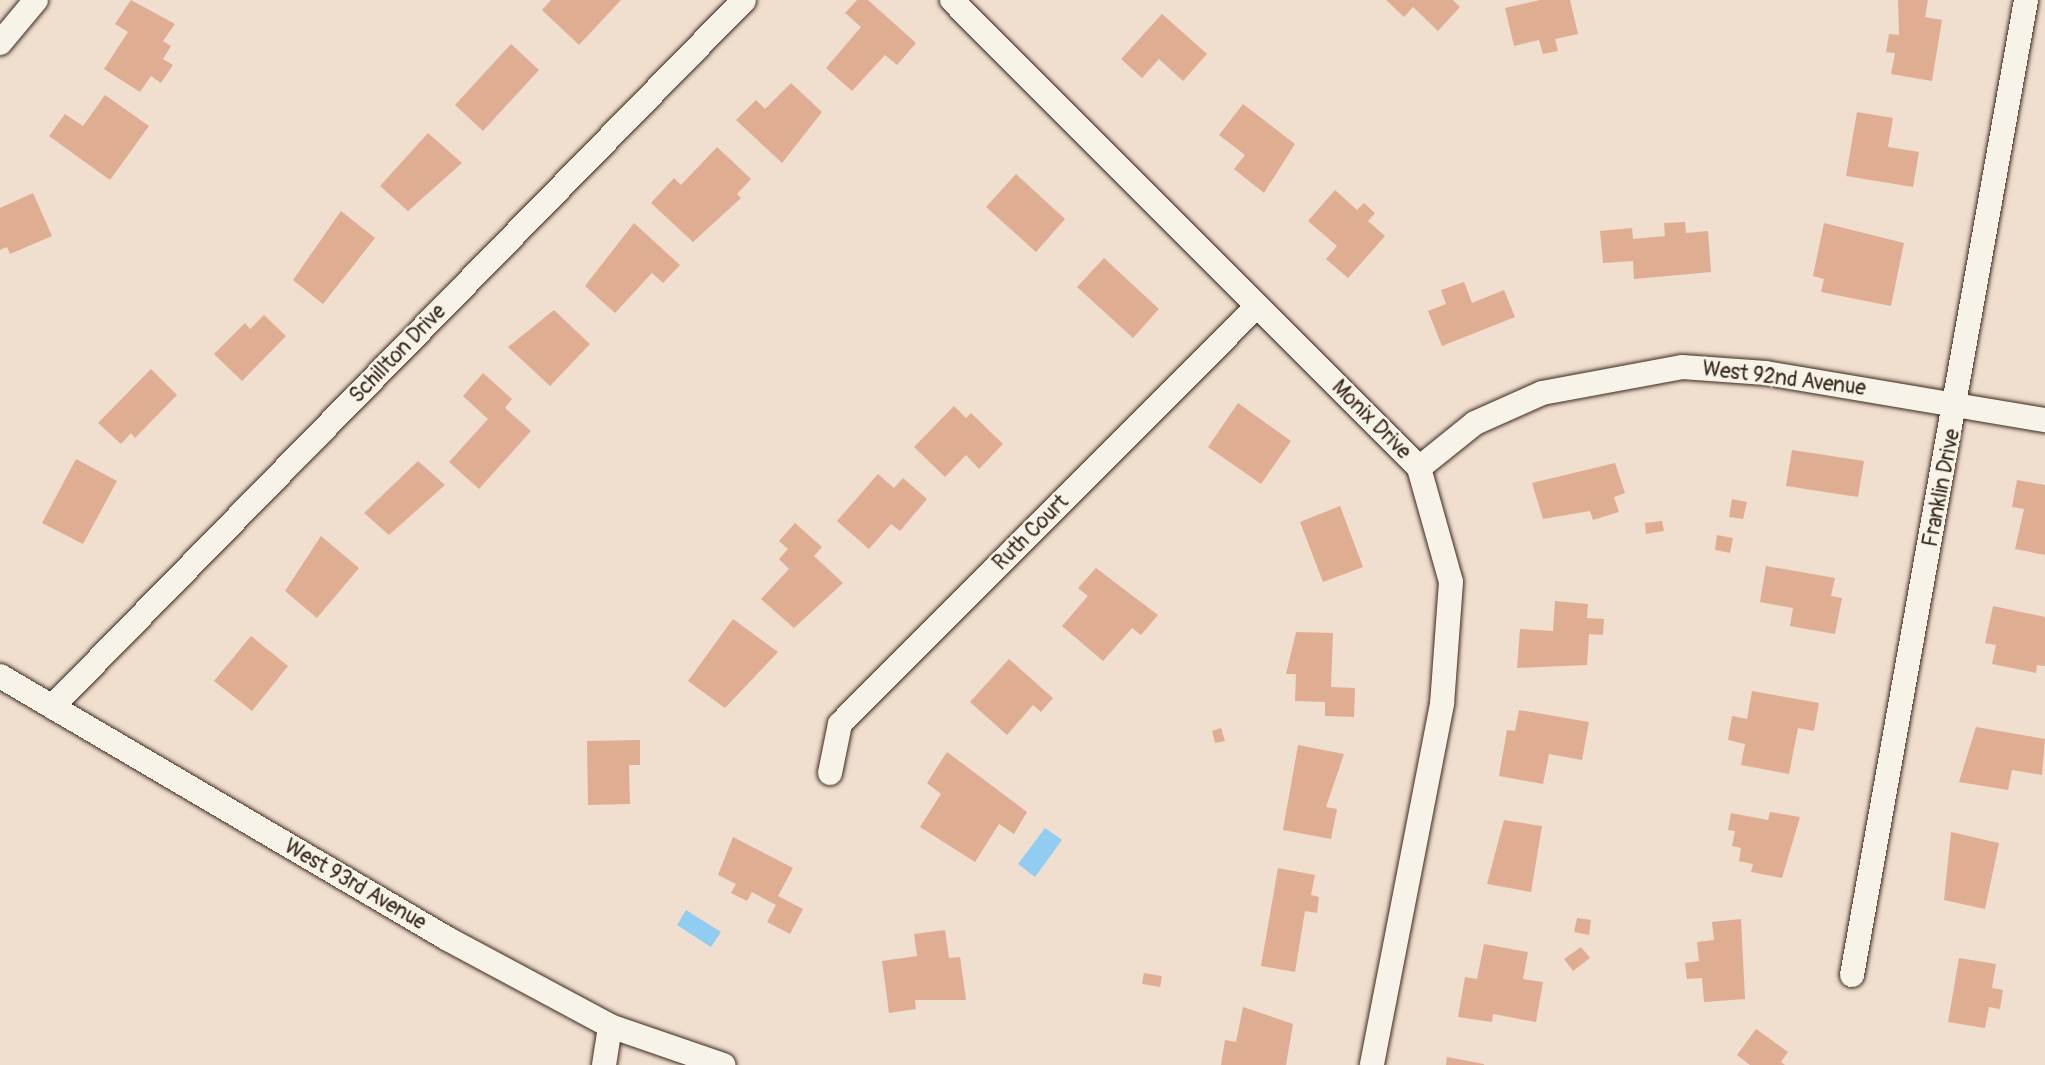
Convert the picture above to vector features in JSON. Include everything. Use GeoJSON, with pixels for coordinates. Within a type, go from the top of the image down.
{"type":"FeatureCollection","features":[{"type":"Feature","properties":{"kind":"street"},"geometry":{"type":"LineString","coordinates":[[0,43],[36,0]]}},
{"type":"Feature","properties":{"kind":"street","name":"Schillton Drive"},"geometry":{"type":"LineString","coordinates":[[52,708],[744,0]]}},
{"type":"Feature","properties":{"kind":"street","name":"Monix Drive"},"geometry":{"type":"LineString","coordinates":[[952,0],[1419,468],[1451,582],[1443,704],[1372,1065]]}},
{"type":"Feature","properties":{"kind":"street","name":"Franklin Drive"},"geometry":{"type":"LineString","coordinates":[[1852,975],[1958,404],[2026,0]]}},
{"type":"Feature","properties":{"kind":"street","name":"Ruth Court"},"geometry":{"type":"LineString","coordinates":[[830,773],[840,724],[1257,306]]}},
{"type":"Feature","properties":{"kind":"street","name":"West 92nd Avenue"},"geometry":{"type":"LineString","coordinates":[[1419,468],[1475,423],[1542,393],[1682,367],[1958,404],[2045,420]]}},
{"type":"Feature","properties":{"kind":"street","name":"West 93rd Avenue"},"geometry":{"type":"LineString","coordinates":[[0,676],[610,1026],[723,1065]]}},
{"type":"Feature","properties":{"kind":"street"},"geometry":{"type":"LineString","coordinates":[[604,1065],[610,1026]]}},
{"type":"Feature","properties":{"kind":"water"},"geometry":{"type":"Polygon","coordinates":[[[1045,828],[1062,840],[1035,877],[1018,864],[1045,828]]]}},
{"type":"Feature","properties":{"kind":"water"},"geometry":{"type":"Polygon","coordinates":[[[686,910],[721,932],[711,947],[677,925],[686,910]]]}},
{"type":"Feature","properties":{"kind":"building"},"geometry":{"type":"Polygon","coordinates":[[[131,0],[175,24],[163,41],[171,46],[163,59],[173,65],[161,83],[151,76],[140,92],[104,69],[128,32],[115,24],[131,0]]]}},
{"type":"Feature","properties":{"kind":"building"},"geometry":{"type":"Polygon","coordinates":[[[551,0],[621,0],[579,45],[542,10],[551,0]]]}},
{"type":"Feature","properties":{"kind":"building"},"geometry":{"type":"Polygon","coordinates":[[[857,0],[868,0],[916,43],[897,65],[885,55],[852,91],[826,68],[861,27],[845,13],[857,0]]]}},
{"type":"Feature","properties":{"kind":"building"},"geometry":{"type":"Polygon","coordinates":[[[1386,0],[1453,0],[1460,7],[1438,31],[1413,7],[1404,17],[1386,0]]]}},
{"type":"Feature","properties":{"kind":"building"},"geometry":{"type":"Polygon","coordinates":[[[1540,0],[1570,0],[1578,34],[1555,39],[1558,51],[1543,54],[1539,40],[1514,46],[1505,8],[1540,0]]]}},
{"type":"Feature","properties":{"kind":"building"},"geometry":{"type":"Polygon","coordinates":[[[1898,0],[1928,0],[1925,17],[1942,20],[1932,81],[1891,74],[1895,53],[1886,52],[1889,34],[1899,35],[1898,0]]]}},
{"type":"Feature","properties":{"kind":"building"},"geometry":{"type":"Polygon","coordinates":[[[1162,14],[1207,54],[1183,81],[1159,59],[1142,78],[1121,59],[1162,14]]]}},
{"type":"Feature","properties":{"kind":"building"},"geometry":{"type":"Polygon","coordinates":[[[511,44],[539,70],[483,131],[455,105],[511,44]]]}},
{"type":"Feature","properties":{"kind":"building"},"geometry":{"type":"Polygon","coordinates":[[[791,83],[822,112],[782,163],[736,120],[756,100],[765,109],[791,83]]]}},
{"type":"Feature","properties":{"kind":"building"},"geometry":{"type":"Polygon","coordinates":[[[105,95],[149,126],[110,180],[49,136],[65,114],[83,126],[105,95]]]}},
{"type":"Feature","properties":{"kind":"building"},"geometry":{"type":"Polygon","coordinates":[[[1243,104],[1295,144],[1264,193],[1234,169],[1245,155],[1219,135],[1243,104]]]}},
{"type":"Feature","properties":{"kind":"building"},"geometry":{"type":"Polygon","coordinates":[[[1857,112],[1893,118],[1888,147],[1919,152],[1913,187],[1846,176],[1857,112]]]}},
{"type":"Feature","properties":{"kind":"building"},"geometry":{"type":"Polygon","coordinates":[[[428,133],[462,163],[408,211],[380,186],[428,133]]]}},
{"type":"Feature","properties":{"kind":"building"},"geometry":{"type":"Polygon","coordinates":[[[717,147],[751,179],[737,194],[741,198],[693,242],[651,203],[674,178],[681,185],[717,147]]]}},
{"type":"Feature","properties":{"kind":"building"},"geometry":{"type":"Polygon","coordinates":[[[1016,174],[1065,219],[1036,252],[986,207],[1016,174]]]}},
{"type":"Feature","properties":{"kind":"building"},"geometry":{"type":"Polygon","coordinates":[[[1335,190],[1357,210],[1364,203],[1375,213],[1368,221],[1385,236],[1348,278],[1326,259],[1337,246],[1308,221],[1335,190]]]}},
{"type":"Feature","properties":{"kind":"building"},"geometry":{"type":"Polygon","coordinates":[[[33,193],[52,236],[10,254],[7,247],[0,250],[0,208],[33,193]]]}},
{"type":"Feature","properties":{"kind":"building"},"geometry":{"type":"Polygon","coordinates":[[[341,211],[375,238],[323,304],[293,280],[341,211]]]}},
{"type":"Feature","properties":{"kind":"building"},"geometry":{"type":"Polygon","coordinates":[[[1685,222],[1686,233],[1708,231],[1711,272],[1634,279],[1633,261],[1603,263],[1600,231],[1632,228],[1633,239],[1665,236],[1664,223],[1685,222]]]}},
{"type":"Feature","properties":{"kind":"building"},"geometry":{"type":"Polygon","coordinates":[[[634,223],[680,265],[663,283],[652,273],[615,313],[585,286],[634,223]]]}},
{"type":"Feature","properties":{"kind":"building"},"geometry":{"type":"Polygon","coordinates":[[[1824,223],[1904,243],[1891,306],[1821,292],[1824,279],[1813,276],[1824,223]]]}},
{"type":"Feature","properties":{"kind":"building"},"geometry":{"type":"Polygon","coordinates":[[[1104,258],[1159,309],[1133,338],[1077,287],[1104,258]]]}},
{"type":"Feature","properties":{"kind":"building"},"geometry":{"type":"Polygon","coordinates":[[[1464,282],[1472,303],[1504,290],[1515,317],[1442,346],[1428,311],[1446,304],[1441,290],[1464,282]]]}},
{"type":"Feature","properties":{"kind":"building"},"geometry":{"type":"Polygon","coordinates":[[[554,310],[590,344],[550,386],[508,347],[554,310]]]}},
{"type":"Feature","properties":{"kind":"building"},"geometry":{"type":"Polygon","coordinates":[[[264,315],[286,336],[242,381],[214,354],[245,323],[250,329],[264,315]]]}},
{"type":"Feature","properties":{"kind":"building"},"geometry":{"type":"Polygon","coordinates":[[[151,369],[177,395],[135,438],[131,433],[121,444],[98,423],[151,369]]]}},
{"type":"Feature","properties":{"kind":"building"},"geometry":{"type":"Polygon","coordinates":[[[483,373],[512,399],[505,408],[531,431],[479,489],[449,462],[488,419],[463,396],[483,373]]]}},
{"type":"Feature","properties":{"kind":"building"},"geometry":{"type":"Polygon","coordinates":[[[1238,403],[1291,441],[1261,484],[1208,447],[1238,403]]]}},
{"type":"Feature","properties":{"kind":"building"},"geometry":{"type":"Polygon","coordinates":[[[954,406],[966,418],[971,413],[1003,444],[979,469],[966,455],[945,477],[914,447],[954,406]]]}},
{"type":"Feature","properties":{"kind":"building"},"geometry":{"type":"Polygon","coordinates":[[[1792,450],[1864,461],[1858,497],[1786,486],[1792,450]]]}},
{"type":"Feature","properties":{"kind":"building"},"geometry":{"type":"Polygon","coordinates":[[[76,459],[117,481],[83,544],[42,523],[76,459]]]}},
{"type":"Feature","properties":{"kind":"building"},"geometry":{"type":"Polygon","coordinates":[[[418,461],[445,485],[389,535],[364,513],[418,461]]]}},
{"type":"Feature","properties":{"kind":"building"},"geometry":{"type":"Polygon","coordinates":[[[1615,463],[1625,493],[1614,497],[1619,512],[1593,520],[1590,511],[1543,519],[1532,483],[1615,463]]]}},
{"type":"Feature","properties":{"kind":"building"},"geometry":{"type":"Polygon","coordinates":[[[878,474],[894,488],[903,478],[927,499],[900,531],[891,524],[869,549],[837,521],[878,474]]]}},
{"type":"Feature","properties":{"kind":"building"},"geometry":{"type":"Polygon","coordinates":[[[2017,480],[2045,485],[2045,555],[2015,549],[2024,509],[2012,507],[2017,480]]]}},
{"type":"Feature","properties":{"kind":"building"},"geometry":{"type":"Polygon","coordinates":[[[1732,499],[1747,502],[1743,519],[1729,517],[1732,499]]]}},
{"type":"Feature","properties":{"kind":"building"},"geometry":{"type":"Polygon","coordinates":[[[1340,506],[1363,567],[1323,582],[1300,522],[1340,506]]]}},
{"type":"Feature","properties":{"kind":"building"},"geometry":{"type":"Polygon","coordinates":[[[1662,521],[1664,531],[1646,534],[1645,523],[1662,521]]]}},
{"type":"Feature","properties":{"kind":"building"},"geometry":{"type":"Polygon","coordinates":[[[795,523],[822,547],[814,556],[843,583],[794,628],[761,599],[789,569],[779,559],[788,549],[779,541],[795,523]]]}},
{"type":"Feature","properties":{"kind":"building"},"geometry":{"type":"Polygon","coordinates":[[[1717,535],[1733,538],[1730,553],[1715,550],[1717,535]]]}},
{"type":"Feature","properties":{"kind":"building"},"geometry":{"type":"Polygon","coordinates":[[[321,536],[359,568],[317,618],[285,591],[321,536]]]}},
{"type":"Feature","properties":{"kind":"building"},"geometry":{"type":"Polygon","coordinates":[[[1766,566],[1835,578],[1831,596],[1842,598],[1835,634],[1790,626],[1793,608],[1760,602],[1766,566]]]}},
{"type":"Feature","properties":{"kind":"building"},"geometry":{"type":"Polygon","coordinates":[[[1096,568],[1158,615],[1141,635],[1132,628],[1103,661],[1062,626],[1088,596],[1078,588],[1096,568]]]}},
{"type":"Feature","properties":{"kind":"building"},"geometry":{"type":"Polygon","coordinates":[[[1555,601],[1588,604],[1587,618],[1604,619],[1603,635],[1589,634],[1587,665],[1517,668],[1520,629],[1553,631],[1555,601]]]}},
{"type":"Feature","properties":{"kind":"building"},"geometry":{"type":"Polygon","coordinates":[[[1993,606],[2045,617],[2045,666],[2037,665],[2036,673],[1992,664],[1996,645],[1985,643],[1993,606]]]}},
{"type":"Feature","properties":{"kind":"building"},"geometry":{"type":"Polygon","coordinates":[[[733,619],[778,652],[725,708],[688,681],[733,619]]]}},
{"type":"Feature","properties":{"kind":"building"},"geometry":{"type":"Polygon","coordinates":[[[1296,632],[1333,633],[1331,687],[1355,688],[1354,717],[1325,716],[1325,702],[1295,701],[1296,674],[1286,674],[1296,632]]]}},
{"type":"Feature","properties":{"kind":"building"},"geometry":{"type":"Polygon","coordinates":[[[251,636],[288,666],[252,711],[214,681],[251,636]]]}},
{"type":"Feature","properties":{"kind":"building"},"geometry":{"type":"Polygon","coordinates":[[[1009,659],[1053,698],[1041,712],[1033,705],[1007,735],[970,702],[1009,659]]]}},
{"type":"Feature","properties":{"kind":"building"},"geometry":{"type":"Polygon","coordinates":[[[1752,691],[1819,703],[1814,731],[1798,728],[1789,774],[1741,765],[1745,744],[1728,740],[1732,716],[1747,719],[1752,691]]]}},
{"type":"Feature","properties":{"kind":"building"},"geometry":{"type":"Polygon","coordinates":[[[1519,710],[1589,722],[1582,760],[1549,754],[1543,784],[1499,776],[1507,730],[1515,731],[1519,710]]]}},
{"type":"Feature","properties":{"kind":"building"},"geometry":{"type":"Polygon","coordinates":[[[1976,727],[2045,739],[2042,775],[2012,770],[2008,790],[1959,782],[1976,727]]]}},
{"type":"Feature","properties":{"kind":"building"},"geometry":{"type":"Polygon","coordinates":[[[1221,728],[1225,741],[1215,743],[1212,731],[1221,728]]]}},
{"type":"Feature","properties":{"kind":"building"},"geometry":{"type":"Polygon","coordinates":[[[640,740],[640,765],[629,765],[630,804],[588,805],[587,741],[640,740]]]}},
{"type":"Feature","properties":{"kind":"building"},"geometry":{"type":"Polygon","coordinates":[[[1298,745],[1344,754],[1326,807],[1337,809],[1331,839],[1283,830],[1298,745]]]}},
{"type":"Feature","properties":{"kind":"building"},"geometry":{"type":"Polygon","coordinates":[[[947,752],[1027,812],[1014,834],[999,824],[975,862],[920,827],[941,794],[927,783],[947,752]]]}},
{"type":"Feature","properties":{"kind":"building"},"geometry":{"type":"Polygon","coordinates":[[[1770,812],[1800,817],[1782,878],[1751,872],[1753,864],[1739,861],[1741,848],[1732,846],[1735,831],[1728,830],[1731,813],[1768,820],[1770,812]]]}},
{"type":"Feature","properties":{"kind":"building"},"geometry":{"type":"Polygon","coordinates":[[[1504,820],[1542,826],[1531,892],[1487,884],[1504,820]]]}},
{"type":"Feature","properties":{"kind":"building"},"geometry":{"type":"Polygon","coordinates":[[[1951,832],[1999,843],[1985,909],[1944,900],[1951,832]]]}},
{"type":"Feature","properties":{"kind":"building"},"geometry":{"type":"Polygon","coordinates":[[[733,837],[793,868],[778,896],[803,909],[790,934],[767,922],[776,905],[752,892],[747,901],[731,893],[736,884],[718,875],[733,837]]]}},
{"type":"Feature","properties":{"kind":"building"},"geometry":{"type":"Polygon","coordinates":[[[1278,868],[1315,875],[1311,895],[1319,897],[1317,913],[1305,911],[1295,972],[1261,966],[1278,868]]]}},
{"type":"Feature","properties":{"kind":"building"},"geometry":{"type":"Polygon","coordinates":[[[1577,918],[1591,920],[1589,935],[1574,932],[1577,918]]]}},
{"type":"Feature","properties":{"kind":"building"},"geometry":{"type":"Polygon","coordinates":[[[1741,919],[1745,999],[1704,1002],[1702,978],[1687,979],[1685,963],[1699,961],[1697,942],[1714,940],[1712,922],[1741,919]]]}},
{"type":"Feature","properties":{"kind":"building"},"geometry":{"type":"Polygon","coordinates":[[[945,930],[949,958],[960,957],[966,1000],[915,1000],[916,1009],[889,1013],[882,961],[917,956],[914,934],[945,930]]]}},
{"type":"Feature","properties":{"kind":"building"},"geometry":{"type":"Polygon","coordinates":[[[1484,944],[1528,952],[1523,979],[1543,982],[1536,1022],[1493,1014],[1492,1022],[1458,1017],[1465,977],[1477,979],[1484,944]]]}},
{"type":"Feature","properties":{"kind":"building"},"geometry":{"type":"Polygon","coordinates":[[[1581,947],[1590,958],[1573,971],[1564,959],[1581,947]]]}},
{"type":"Feature","properties":{"kind":"building"},"geometry":{"type":"Polygon","coordinates":[[[1959,958],[1996,964],[1992,988],[2003,990],[2000,1009],[1989,1007],[1985,1028],[1948,1022],[1959,958]]]}},
{"type":"Feature","properties":{"kind":"building"},"geometry":{"type":"Polygon","coordinates":[[[1144,973],[1162,976],[1160,987],[1142,984],[1144,973]]]}},
{"type":"Feature","properties":{"kind":"building"},"geometry":{"type":"Polygon","coordinates":[[[1243,1007],[1293,1024],[1286,1065],[1221,1065],[1225,1040],[1236,1042],[1243,1007]]]}},
{"type":"Feature","properties":{"kind":"building"},"geometry":{"type":"Polygon","coordinates":[[[1756,1029],[1788,1052],[1781,1062],[1785,1065],[1750,1065],[1737,1055],[1756,1029]]]}},
{"type":"Feature","properties":{"kind":"building"},"geometry":{"type":"Polygon","coordinates":[[[1447,1057],[1484,1064],[1484,1065],[1446,1065],[1447,1057]]]}}]}
